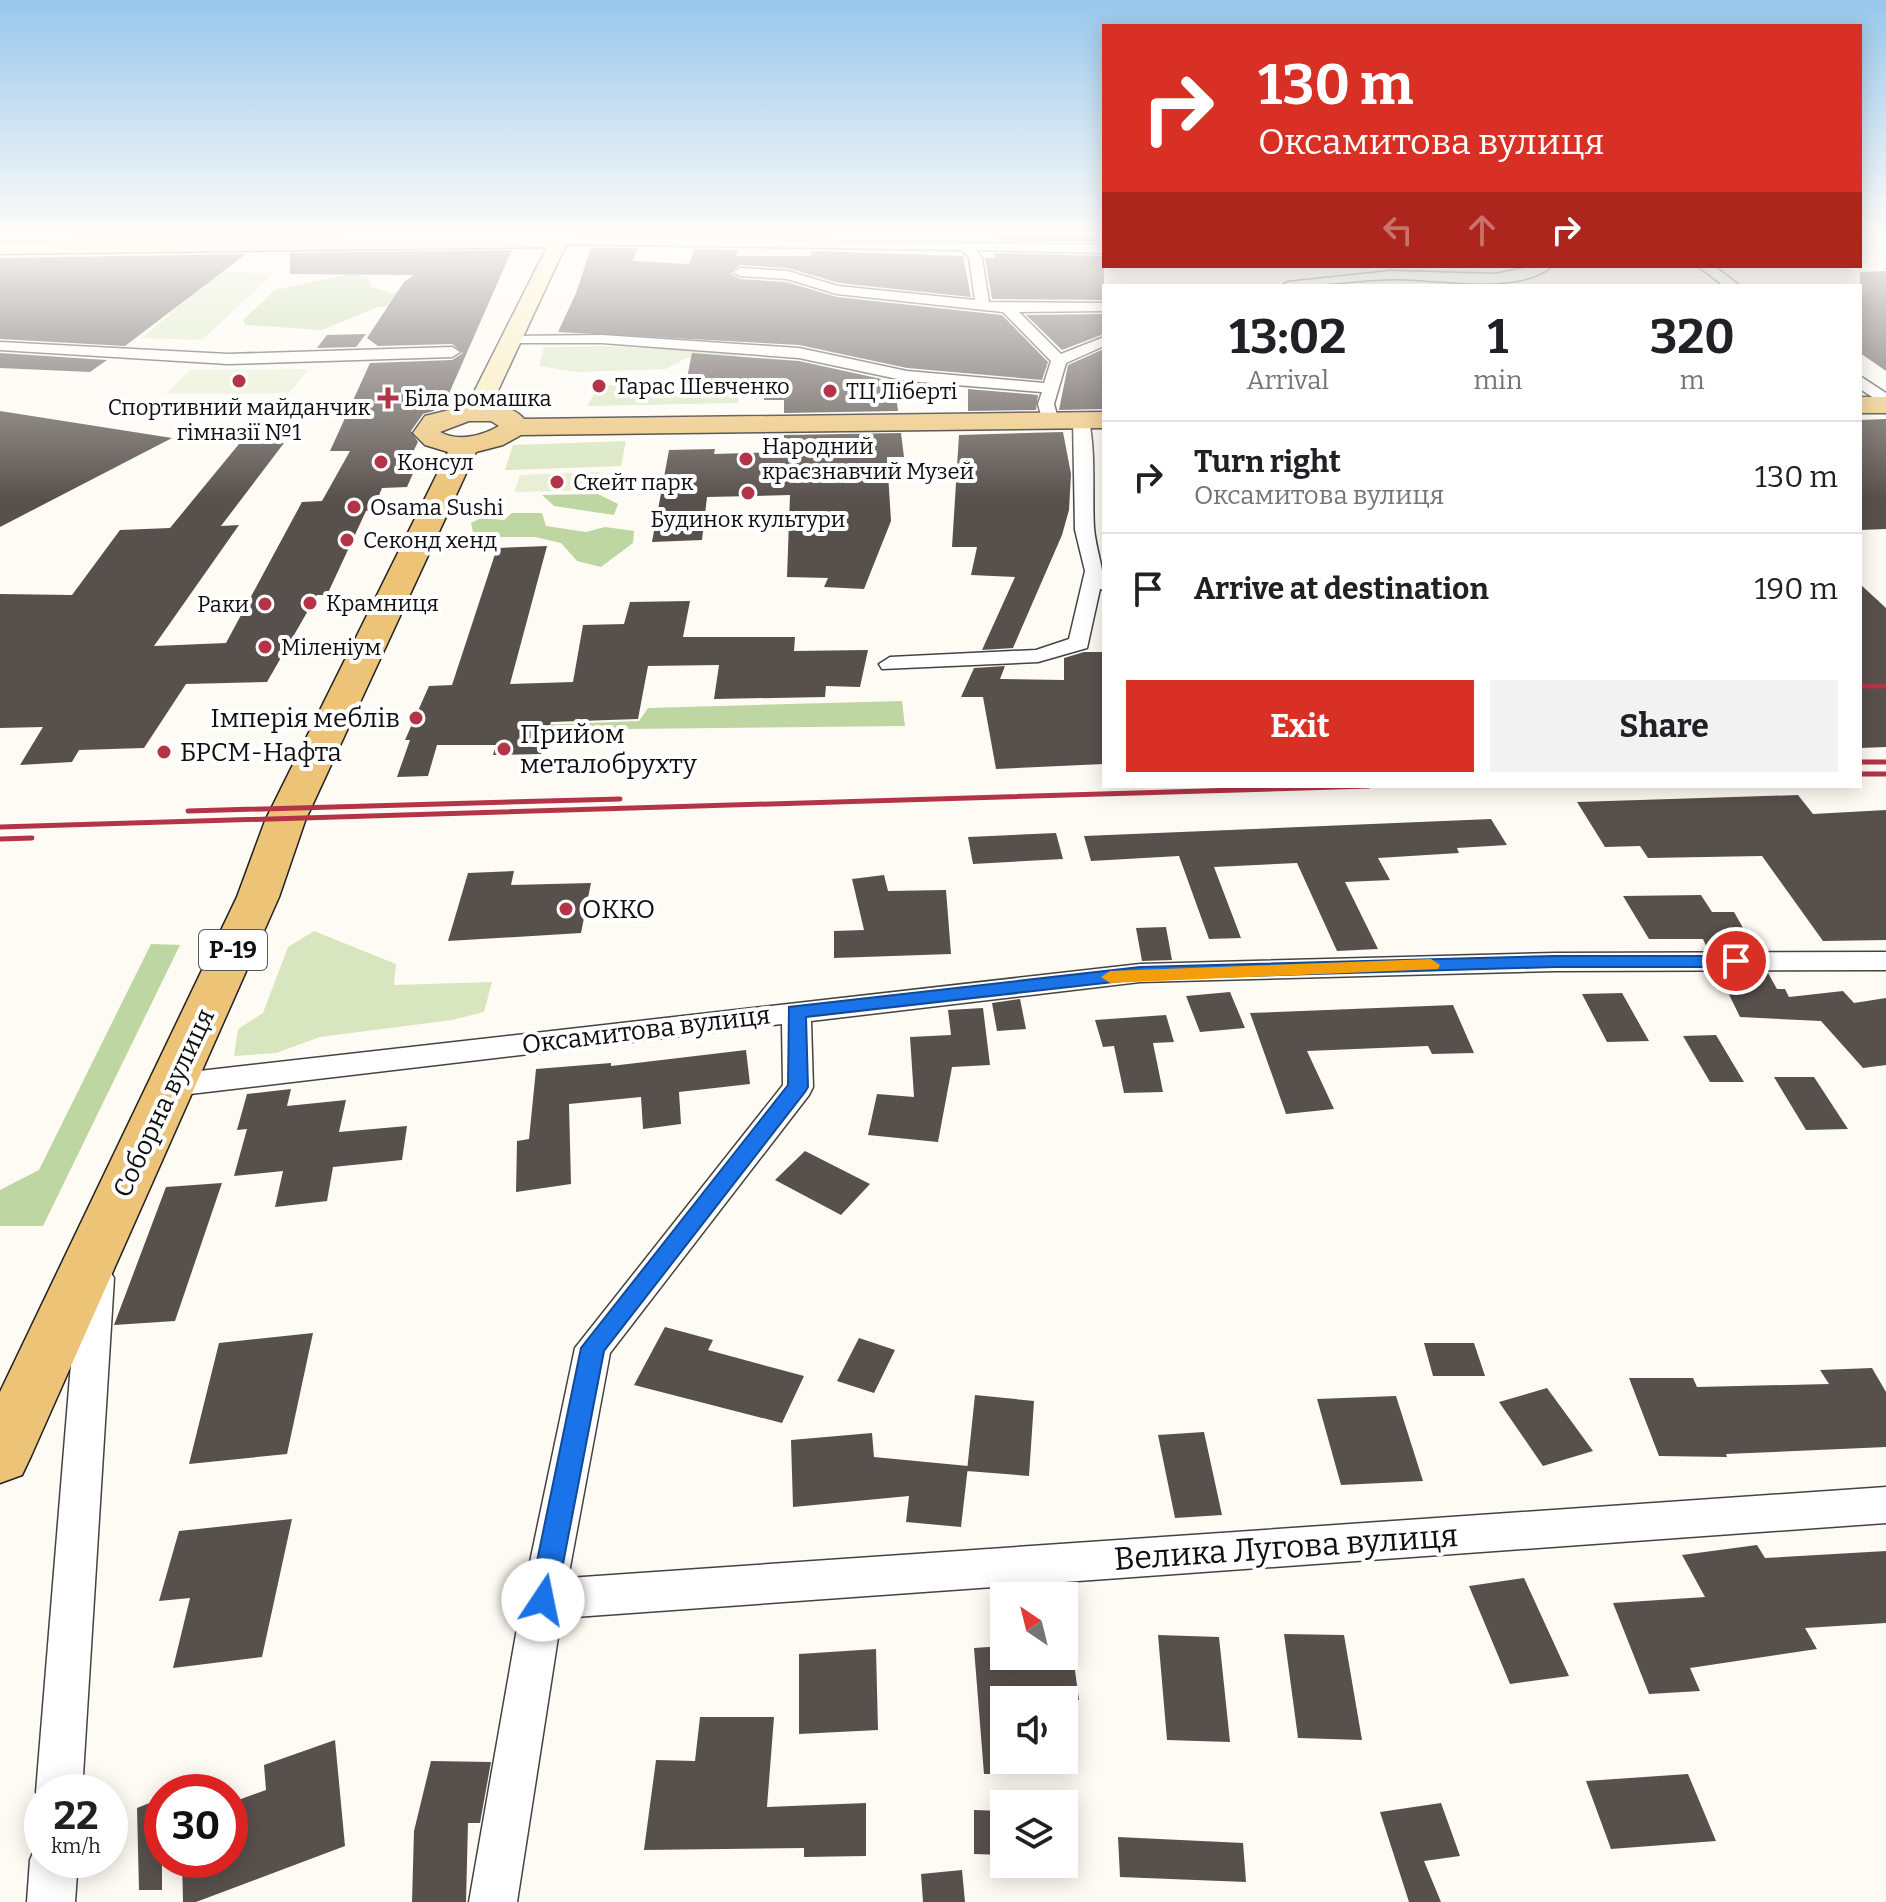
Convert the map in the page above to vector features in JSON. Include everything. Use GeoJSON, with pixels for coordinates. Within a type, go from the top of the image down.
{"type":"FeatureCollection","features":[{"type":"Feature","properties":{"kind":"main road","name":"Соборна вулиця"},"geometry":{"type":"LineString","coordinates":[[0,1456],[261,890],[285,821],[521,323]]}},
{"type":"Feature","properties":{"kind":"main road"},"geometry":{"type":"LineString","coordinates":[[1862,405],[1886,403]]}},
{"type":"Feature","properties":{"kind":"main road"},"geometry":{"type":"LineString","coordinates":[[471,428],[495,439],[513,427],[1093,420]]}},
{"type":"Feature","properties":{"kind":"street"},"geometry":{"type":"LineString","coordinates":[[1022,323],[1059,360]]}},
{"type":"Feature","properties":{"kind":"street"},"geometry":{"type":"LineString","coordinates":[[513,340],[602,339],[767,350],[907,376],[1052,388]]}},
{"type":"Feature","properties":{"kind":"street"},"geometry":{"type":"LineString","coordinates":[[1059,360],[1102,342]]}},
{"type":"Feature","properties":{"kind":"street"},"geometry":{"type":"LineString","coordinates":[[0,346],[228,359],[452,352]]}},
{"type":"Feature","properties":{"kind":"street"},"geometry":{"type":"LineString","coordinates":[[1050,419],[1046,404],[1059,360]]}},
{"type":"Feature","properties":{"kind":"street"},"geometry":{"type":"LineString","coordinates":[[1862,383],[1886,403]]}},
{"type":"Feature","properties":{"kind":"street"},"geometry":{"type":"LineString","coordinates":[[890,664],[1038,656],[1079,643],[1099,579],[1086,523],[1093,420]]}},
{"type":"Feature","properties":{"kind":"street","name":"Оксамитова вулиця"},"geometry":{"type":"LineString","coordinates":[[173,1085],[1140,973],[1555,962],[1886,961]]}},
{"type":"Feature","properties":{"kind":"street"},"geometry":{"type":"LineString","coordinates":[[493,1902],[543,1600],[593,1348],[798,1087],[796,1011]]}},
{"type":"Feature","properties":{"kind":"street"},"geometry":{"type":"LineString","coordinates":[[60,1774],[98,1246]]}},
{"type":"Feature","properties":{"kind":"street","name":"Велика Лугова вулиця"},"geometry":{"type":"LineString","coordinates":[[543,1600],[1886,1505]]}},
{"type":"Feature","properties":{"kind":"street"},"geometry":{"type":"LineString","coordinates":[[51,1902],[53,1878]]}},
{"type":"Feature","properties":{"kind":"green space"},"geometry":{"type":"Polygon","coordinates":[[[160,323],[221,323],[202,340],[142,338],[160,323]]]}},
{"type":"Feature","properties":{"kind":"green space"},"geometry":{"type":"Polygon","coordinates":[[[244,323],[340,323],[322,330],[244,323]]]}},
{"type":"Feature","properties":{"kind":"green space"},"geometry":{"type":"Polygon","coordinates":[[[606,346],[733,352],[739,358],[686,358],[666,369],[577,372],[539,366],[544,347],[606,346]]]}},
{"type":"Feature","properties":{"kind":"green space","name":"Спортивний майданчик гімназії №1"},"geometry":{"type":"Polygon","coordinates":[[[309,369],[289,393],[166,394],[190,370],[309,369]]]}},
{"type":"Feature","properties":{"kind":"green space"},"geometry":{"type":"Polygon","coordinates":[[[673,380],[681,394],[738,394],[738,403],[587,406],[599,386],[673,380]]]}},
{"type":"Feature","properties":{"kind":"green space"},"geometry":{"type":"Polygon","coordinates":[[[626,441],[621,466],[505,470],[513,445],[626,441]]]}},
{"type":"Feature","properties":{"kind":"green space","name":"Скейт парк"},"geometry":{"type":"Polygon","coordinates":[[[600,472],[596,490],[514,492],[520,475],[600,472]]]}},
{"type":"Feature","properties":{"kind":"green space"},"geometry":{"type":"Polygon","coordinates":[[[598,494],[618,504],[614,515],[554,506],[542,495],[598,494]]]}},
{"type":"Feature","properties":{"kind":"green space"},"geometry":{"type":"Polygon","coordinates":[[[512,513],[542,513],[546,526],[586,532],[605,527],[634,531],[633,543],[601,567],[577,561],[561,543],[535,537],[474,537],[471,523],[481,518],[504,520],[512,513]]]}},
{"type":"Feature","properties":{"kind":"green space"},"geometry":{"type":"Polygon","coordinates":[[[902,701],[905,726],[535,730],[537,725],[639,721],[648,708],[902,701]]]}},
{"type":"Feature","properties":{"kind":"green space"},"geometry":{"type":"Polygon","coordinates":[[[314,931],[396,964],[394,985],[492,982],[484,1012],[452,1020],[320,1037],[276,1053],[234,1056],[238,1029],[263,1013],[288,947],[314,931]]]}},
{"type":"Feature","properties":{"kind":"green space"},"geometry":{"type":"Polygon","coordinates":[[[151,944],[180,945],[43,1226],[0,1226],[0,1190],[39,1170],[151,944]]]}},
{"type":"Feature","properties":{"kind":"building"},"geometry":{"type":"Polygon","coordinates":[[[0,323],[156,323],[125,346],[0,339],[0,323]]]}},
{"type":"Feature","properties":{"kind":"building"},"geometry":{"type":"Polygon","coordinates":[[[377,323],[480,323],[447,398],[441,398],[434,411],[423,414],[411,431],[418,442],[409,460],[419,460],[407,487],[382,488],[373,510],[366,511],[327,595],[317,595],[267,682],[186,684],[144,748],[79,750],[72,762],[20,765],[43,727],[0,728],[0,594],[72,595],[120,530],[170,528],[239,444],[284,443],[221,526],[239,525],[154,646],[226,643],[302,502],[322,501],[350,451],[330,451],[370,363],[452,360],[463,353],[452,344],[378,346],[367,338],[377,323]]]}},
{"type":"Feature","properties":{"kind":"building"},"geometry":{"type":"Polygon","coordinates":[[[562,323],[1010,323],[1048,362],[1042,380],[907,368],[799,345],[558,332],[562,323]]]}},
{"type":"Feature","properties":{"kind":"building"},"geometry":{"type":"Polygon","coordinates":[[[1034,323],[1102,323],[1102,335],[1062,350],[1034,323]]]}},
{"type":"Feature","properties":{"kind":"building"},"geometry":{"type":"Polygon","coordinates":[[[1862,323],[1886,323],[1886,371],[1862,354],[1862,323]]]}},
{"type":"Feature","properties":{"kind":"building"},"geometry":{"type":"Polygon","coordinates":[[[366,334],[356,347],[317,348],[327,335],[366,334]]]}},
{"type":"Feature","properties":{"kind":"building"},"geometry":{"type":"Polygon","coordinates":[[[1102,350],[1102,409],[1059,410],[1068,365],[1102,350]]]}},
{"type":"Feature","properties":{"kind":"building"},"geometry":{"type":"Polygon","coordinates":[[[0,353],[107,360],[90,372],[0,368],[0,353]]]}},
{"type":"Feature","properties":{"kind":"building"},"geometry":{"type":"Polygon","coordinates":[[[692,353],[799,361],[900,383],[895,386],[898,411],[784,413],[784,400],[764,400],[764,391],[684,393],[692,353]]]}},
{"type":"Feature","properties":{"kind":"building"},"geometry":{"type":"Polygon","coordinates":[[[968,389],[1038,395],[1036,410],[968,411],[968,389]]]}},
{"type":"Feature","properties":{"kind":"building"},"geometry":{"type":"Polygon","coordinates":[[[0,411],[172,438],[0,527],[0,411]]]}},
{"type":"Feature","properties":{"kind":"building"},"geometry":{"type":"Polygon","coordinates":[[[1886,419],[1886,529],[1862,530],[1862,420],[1886,419]]]}},
{"type":"Feature","properties":{"kind":"building"},"geometry":{"type":"Polygon","coordinates":[[[1063,432],[1071,474],[1069,510],[1062,535],[1013,648],[982,650],[1015,577],[971,575],[977,547],[952,547],[959,435],[1063,432]]]}},
{"type":"Feature","properties":{"kind":"building"},"geometry":{"type":"Polygon","coordinates":[[[901,433],[904,457],[887,457],[891,521],[864,589],[824,587],[828,578],[787,577],[790,495],[707,497],[702,540],[652,542],[669,450],[715,449],[714,454],[785,452],[784,435],[901,433]]]}},
{"type":"Feature","properties":{"kind":"building"},"geometry":{"type":"Polygon","coordinates":[[[547,546],[510,684],[573,682],[583,625],[624,624],[630,602],[690,601],[683,637],[795,637],[794,651],[868,650],[860,687],[826,686],[825,697],[714,699],[719,665],[648,666],[638,719],[551,722],[541,754],[493,755],[496,745],[437,745],[428,776],[397,777],[410,740],[405,740],[429,686],[452,685],[497,548],[547,546]]]}},
{"type":"Feature","properties":{"kind":"building"},"geometry":{"type":"Polygon","coordinates":[[[1862,586],[1886,608],[1886,747],[1862,748],[1862,586]]]}},
{"type":"Feature","properties":{"kind":"building"},"geometry":{"type":"Polygon","coordinates":[[[1084,652],[1102,652],[1102,764],[996,769],[983,697],[961,697],[974,668],[1005,666],[1000,679],[1064,680],[1064,658],[1084,652]]]}},
{"type":"Feature","properties":{"kind":"building"},"geometry":{"type":"Polygon","coordinates":[[[1798,795],[1813,814],[1886,810],[1886,940],[1823,941],[1762,856],[1648,858],[1640,846],[1605,847],[1577,802],[1798,795]]]}},
{"type":"Feature","properties":{"kind":"building"},"geometry":{"type":"Polygon","coordinates":[[[1491,819],[1507,845],[1457,848],[1459,853],[1378,858],[1390,880],[1345,882],[1378,949],[1337,951],[1297,863],[1214,867],[1241,938],[1209,939],[1179,856],[1091,861],[1084,836],[1491,819]]]}},
{"type":"Feature","properties":{"kind":"building"},"geometry":{"type":"Polygon","coordinates":[[[1056,833],[1063,859],[973,864],[968,837],[1056,833]]]}},
{"type":"Feature","properties":{"kind":"building"},"geometry":{"type":"Polygon","coordinates":[[[514,871],[511,885],[591,883],[581,933],[448,941],[468,873],[514,871]]]}},
{"type":"Feature","properties":{"kind":"building"},"geometry":{"type":"Polygon","coordinates":[[[884,875],[888,891],[946,890],[951,954],[834,958],[834,931],[864,930],[852,879],[884,875]]]}},
{"type":"Feature","properties":{"kind":"building"},"geometry":{"type":"Polygon","coordinates":[[[1701,895],[1712,912],[1734,912],[1755,949],[1708,950],[1703,939],[1649,939],[1623,896],[1701,895]]]}},
{"type":"Feature","properties":{"kind":"building"},"geometry":{"type":"Polygon","coordinates":[[[1166,927],[1172,960],[1142,961],[1136,928],[1166,927]]]}},
{"type":"Feature","properties":{"kind":"building"},"geometry":{"type":"Polygon","coordinates":[[[1768,973],[1777,989],[1785,989],[1789,997],[1843,991],[1854,1003],[1886,998],[1886,1065],[1863,1068],[1821,1021],[1740,1017],[1719,974],[1768,973]]]}},
{"type":"Feature","properties":{"kind":"building"},"geometry":{"type":"Polygon","coordinates":[[[1230,992],[1245,1028],[1200,1032],[1186,996],[1230,992]]]}},
{"type":"Feature","properties":{"kind":"building"},"geometry":{"type":"Polygon","coordinates":[[[1622,993],[1649,1041],[1607,1042],[1582,994],[1622,993]]]}},
{"type":"Feature","properties":{"kind":"building"},"geometry":{"type":"Polygon","coordinates":[[[1020,999],[1026,1029],[997,1031],[992,1003],[1020,999]]]}},
{"type":"Feature","properties":{"kind":"building"},"geometry":{"type":"Polygon","coordinates":[[[1453,1005],[1474,1053],[1432,1054],[1428,1046],[1307,1051],[1334,1109],[1286,1114],[1250,1013],[1453,1005]]]}},
{"type":"Feature","properties":{"kind":"building"},"geometry":{"type":"Polygon","coordinates":[[[983,1008],[990,1065],[952,1067],[938,1142],[868,1135],[877,1094],[914,1097],[910,1037],[951,1035],[948,1010],[983,1008]]]}},
{"type":"Feature","properties":{"kind":"building"},"geometry":{"type":"Polygon","coordinates":[[[1166,1015],[1174,1042],[1153,1043],[1163,1092],[1124,1093],[1114,1046],[1103,1047],[1095,1020],[1166,1015]]]}},
{"type":"Feature","properties":{"kind":"building"},"geometry":{"type":"Polygon","coordinates":[[[1716,1035],[1744,1082],[1710,1082],[1683,1036],[1716,1035]]]}},
{"type":"Feature","properties":{"kind":"building"},"geometry":{"type":"Polygon","coordinates":[[[746,1050],[750,1084],[679,1092],[681,1124],[643,1129],[641,1097],[569,1104],[571,1184],[516,1192],[517,1141],[529,1139],[536,1069],[611,1063],[611,1066],[746,1050]]]}},
{"type":"Feature","properties":{"kind":"building"},"geometry":{"type":"Polygon","coordinates":[[[1774,1077],[1814,1077],[1848,1129],[1806,1130],[1774,1077]]]}},
{"type":"Feature","properties":{"kind":"building"},"geometry":{"type":"Polygon","coordinates":[[[291,1089],[287,1106],[346,1100],[339,1132],[407,1126],[402,1160],[333,1167],[327,1201],[275,1207],[283,1171],[234,1176],[247,1129],[237,1130],[247,1094],[291,1089]]]}},
{"type":"Feature","properties":{"kind":"building"},"geometry":{"type":"Polygon","coordinates":[[[805,1151],[870,1184],[841,1215],[775,1180],[805,1151]]]}},
{"type":"Feature","properties":{"kind":"building"},"geometry":{"type":"Polygon","coordinates":[[[222,1183],[175,1321],[114,1325],[166,1187],[222,1183]]]}},
{"type":"Feature","properties":{"kind":"building"},"geometry":{"type":"Polygon","coordinates":[[[665,1327],[713,1340],[708,1350],[804,1376],[782,1423],[634,1385],[665,1327]]]}},
{"type":"Feature","properties":{"kind":"building"},"geometry":{"type":"Polygon","coordinates":[[[313,1333],[287,1454],[189,1464],[219,1343],[313,1333]]]}},
{"type":"Feature","properties":{"kind":"building"},"geometry":{"type":"Polygon","coordinates":[[[859,1338],[895,1350],[874,1393],[837,1381],[859,1338]]]}},
{"type":"Feature","properties":{"kind":"building"},"geometry":{"type":"Polygon","coordinates":[[[1424,1343],[1474,1343],[1485,1376],[1433,1376],[1424,1343]]]}},
{"type":"Feature","properties":{"kind":"building"},"geometry":{"type":"Polygon","coordinates":[[[1872,1368],[1886,1392],[1886,1447],[1726,1454],[1727,1457],[1659,1456],[1629,1378],[1693,1378],[1697,1387],[1829,1384],[1820,1370],[1872,1368]]]}},
{"type":"Feature","properties":{"kind":"building"},"geometry":{"type":"Polygon","coordinates":[[[1547,1388],[1593,1451],[1543,1466],[1499,1402],[1547,1388]]]}},
{"type":"Feature","properties":{"kind":"building"},"geometry":{"type":"Polygon","coordinates":[[[975,1395],[1034,1401],[1029,1476],[967,1471],[975,1395]]]}},
{"type":"Feature","properties":{"kind":"building"},"geometry":{"type":"Polygon","coordinates":[[[1396,1396],[1423,1481],[1341,1485],[1317,1399],[1396,1396]]]}},
{"type":"Feature","properties":{"kind":"building"},"geometry":{"type":"Polygon","coordinates":[[[1204,1432],[1222,1515],[1175,1518],[1158,1435],[1204,1432]]]}},
{"type":"Feature","properties":{"kind":"building"},"geometry":{"type":"Polygon","coordinates":[[[872,1433],[874,1457],[968,1466],[961,1527],[906,1522],[909,1496],[793,1507],[791,1440],[872,1433]]]}},
{"type":"Feature","properties":{"kind":"building"},"geometry":{"type":"Polygon","coordinates":[[[292,1519],[262,1657],[173,1668],[190,1598],[159,1601],[179,1531],[292,1519]]]}},
{"type":"Feature","properties":{"kind":"building"},"geometry":{"type":"Polygon","coordinates":[[[1757,1545],[1765,1558],[1886,1551],[1886,1623],[1805,1628],[1817,1649],[1690,1668],[1700,1691],[1649,1694],[1613,1603],[1705,1597],[1682,1555],[1757,1545]]]}},
{"type":"Feature","properties":{"kind":"building"},"geometry":{"type":"Polygon","coordinates":[[[1524,1578],[1569,1676],[1510,1684],[1469,1586],[1524,1578]]]}},
{"type":"Feature","properties":{"kind":"building"},"geometry":{"type":"Polygon","coordinates":[[[1284,1634],[1344,1635],[1362,1740],[1298,1738],[1284,1634]]]}},
{"type":"Feature","properties":{"kind":"building"},"geometry":{"type":"Polygon","coordinates":[[[1158,1635],[1219,1637],[1230,1742],[1167,1740],[1158,1635]]]}},
{"type":"Feature","properties":{"kind":"building"},"geometry":{"type":"Polygon","coordinates":[[[990,1647],[990,1670],[1075,1670],[1077,1686],[990,1686],[990,1774],[984,1774],[974,1648],[990,1647]]]}},
{"type":"Feature","properties":{"kind":"building"},"geometry":{"type":"Polygon","coordinates":[[[876,1649],[878,1730],[799,1734],[799,1654],[876,1649]]]}},
{"type":"Feature","properties":{"kind":"building"},"geometry":{"type":"Polygon","coordinates":[[[700,1717],[774,1717],[767,1807],[866,1803],[866,1856],[804,1857],[804,1848],[644,1850],[656,1760],[695,1761],[700,1717]]]}},
{"type":"Feature","properties":{"kind":"building"},"geometry":{"type":"Polygon","coordinates":[[[335,1740],[345,1846],[196,1902],[183,1902],[182,1878],[248,1878],[248,1796],[266,1790],[264,1765],[335,1740]]]}},
{"type":"Feature","properties":{"kind":"building"},"geometry":{"type":"Polygon","coordinates":[[[431,1761],[491,1762],[480,1823],[468,1823],[466,1902],[412,1902],[414,1831],[431,1761]]]}},
{"type":"Feature","properties":{"kind":"building"},"geometry":{"type":"Polygon","coordinates":[[[1688,1774],[1716,1841],[1611,1849],[1586,1781],[1688,1774]]]}},
{"type":"Feature","properties":{"kind":"building"},"geometry":{"type":"Polygon","coordinates":[[[1441,1803],[1460,1856],[1424,1861],[1441,1902],[1409,1902],[1380,1812],[1441,1803]]]}},
{"type":"Feature","properties":{"kind":"building"},"geometry":{"type":"Polygon","coordinates":[[[144,1805],[144,1878],[162,1878],[162,1890],[139,1890],[137,1808],[144,1805]]]}},
{"type":"Feature","properties":{"kind":"building"},"geometry":{"type":"Polygon","coordinates":[[[974,1810],[990,1811],[990,1855],[974,1854],[974,1810]]]}},
{"type":"Feature","properties":{"kind":"building"},"geometry":{"type":"Polygon","coordinates":[[[1118,1837],[1243,1843],[1246,1882],[1120,1877],[1118,1837]]]}},
{"type":"Feature","properties":{"kind":"building"},"geometry":{"type":"Polygon","coordinates":[[[962,1870],[965,1902],[923,1902],[921,1874],[962,1870]]]}},
{"type":"Feature","properties":{"kind":"railway"},"geometry":{"type":"LineString","coordinates":[[1862,686],[1886,686]]}},
{"type":"Feature","properties":{"kind":"railway"},"geometry":{"type":"LineString","coordinates":[[1862,762],[1886,762]]}},
{"type":"Feature","properties":{"kind":"railway"},"geometry":{"type":"LineString","coordinates":[[1862,774],[1886,774]]}},
{"type":"Feature","properties":{"kind":"railway"},"geometry":{"type":"LineString","coordinates":[[0,827],[1302,788]]}},
{"type":"Feature","properties":{"kind":"railway"},"geometry":{"type":"LineString","coordinates":[[188,811],[620,799]]}},
{"type":"Feature","properties":{"kind":"railway"},"geometry":{"type":"LineString","coordinates":[[0,839],[32,838]]}},
{"type":"Feature","properties":{"kind":"slow traffic"},"geometry":{"type":"LineString","coordinates":[[1110,977],[1140,973],[1431,965]]}},
{"type":"Feature","properties":{"kind":"place","name":"Спортивний майданчик гімназії №1"},"geometry":{"type":"Point","coordinates":[239,381]}},
{"type":"Feature","properties":{"kind":"place","name":"Тарас Шевченко"},"geometry":{"type":"Point","coordinates":[599,386]}},
{"type":"Feature","properties":{"kind":"place","name":"ТЦ Ліберті"},"geometry":{"type":"Point","coordinates":[830,391]}},
{"type":"Feature","properties":{"kind":"place","name":"Біла ромашка"},"geometry":{"type":"Point","coordinates":[388,398]}},
{"type":"Feature","properties":{"kind":"place","name":"Народний краєзнавчий Музей"},"geometry":{"type":"Point","coordinates":[746,459]}},
{"type":"Feature","properties":{"kind":"place","name":"Консул"},"geometry":{"type":"Point","coordinates":[381,462]}},
{"type":"Feature","properties":{"kind":"place","name":"Скейт парк"},"geometry":{"type":"Point","coordinates":[557,482]}},
{"type":"Feature","properties":{"kind":"place","name":"Будинок культури"},"geometry":{"type":"Point","coordinates":[748,493]}},
{"type":"Feature","properties":{"kind":"place","name":"Osama Sushi"},"geometry":{"type":"Point","coordinates":[354,507]}},
{"type":"Feature","properties":{"kind":"place","name":"Секонд хенд"},"geometry":{"type":"Point","coordinates":[347,540]}},
{"type":"Feature","properties":{"kind":"place","name":"Крамниця"},"geometry":{"type":"Point","coordinates":[310,603]}},
{"type":"Feature","properties":{"kind":"place","name":"Раки"},"geometry":{"type":"Point","coordinates":[265,604]}},
{"type":"Feature","properties":{"kind":"place","name":"Міленіум"},"geometry":{"type":"Point","coordinates":[265,647]}},
{"type":"Feature","properties":{"kind":"place","name":"Імперія меблів"},"geometry":{"type":"Point","coordinates":[416,718]}},
{"type":"Feature","properties":{"kind":"place","name":"Прийом металобрухту"},"geometry":{"type":"Point","coordinates":[504,749]}},
{"type":"Feature","properties":{"kind":"place","name":"БРСМ-Нафта"},"geometry":{"type":"Point","coordinates":[164,752]}},
{"type":"Feature","properties":{"kind":"place","name":"ОККО"},"geometry":{"type":"Point","coordinates":[566,909]}},
{"type":"Feature","properties":{"kind":"route"},"geometry":{"type":"LineString","coordinates":[[543,1600],[593,1348],[798,1087],[796,1011],[1140,973],[1555,962],[1736,961]]}}]}
